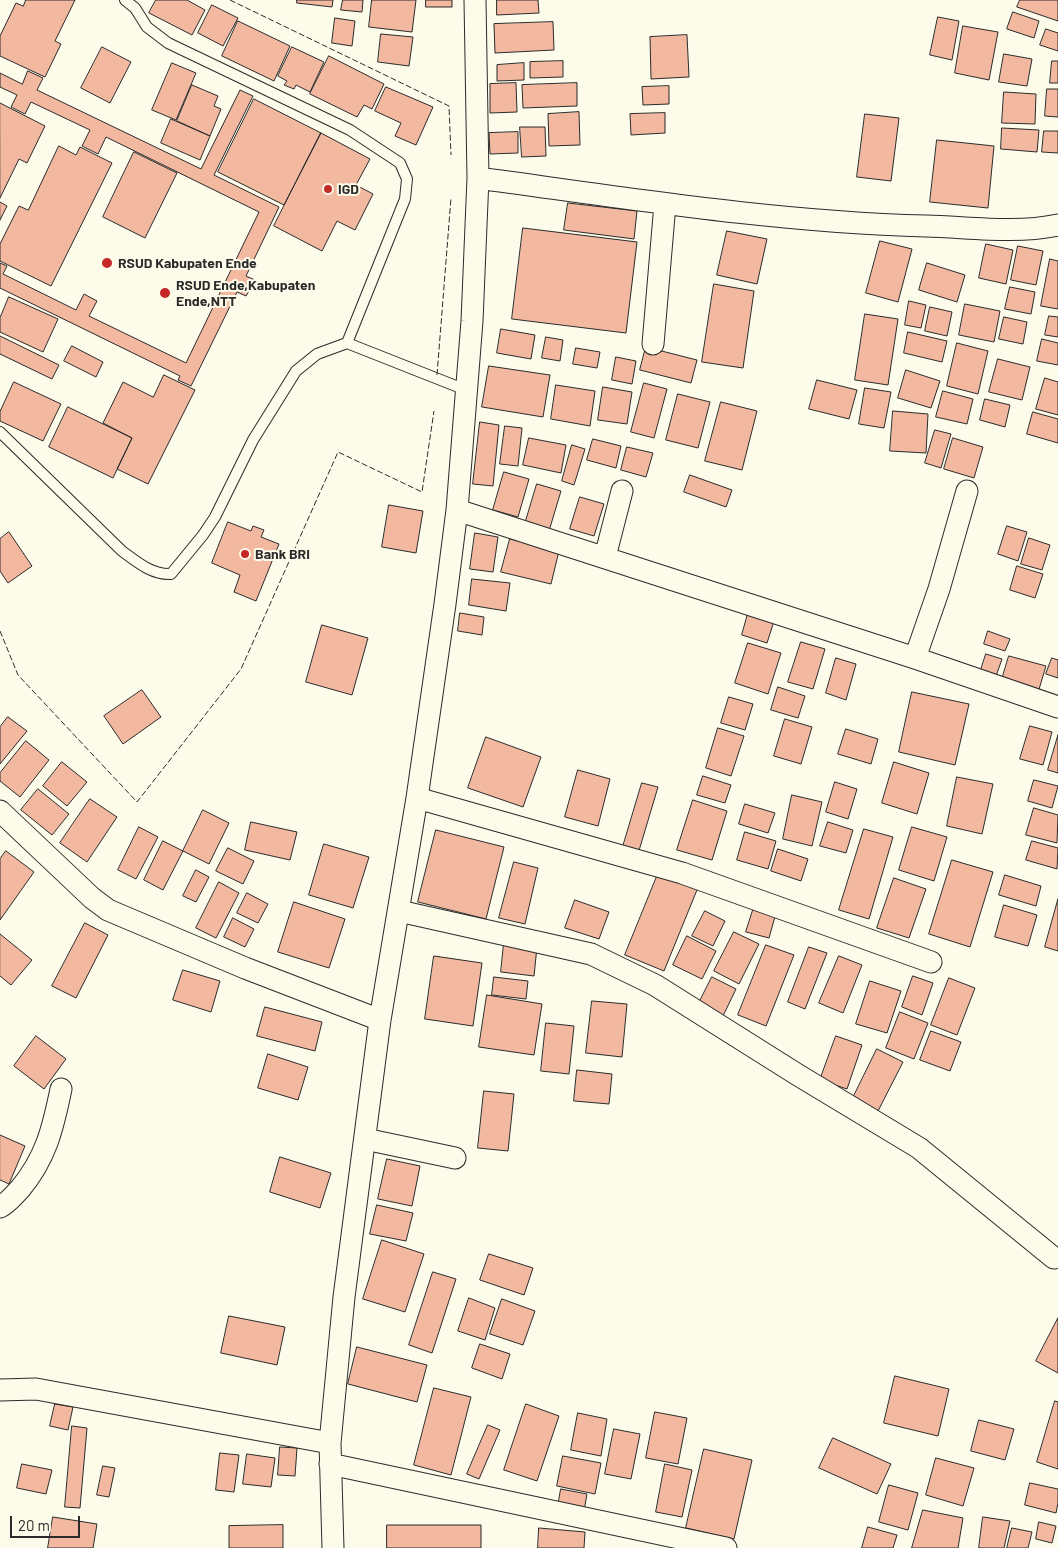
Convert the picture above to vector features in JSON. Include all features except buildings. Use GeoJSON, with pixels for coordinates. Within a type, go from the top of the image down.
{"type":"FeatureCollection","features":[{"type":"Feature","properties":{"kind":"street"},"geometry":{"type":"LineString","coordinates":[[333,1548],[330,1443],[344,1297],[380,1020],[417,798],[446,604],[457,510],[472,321],[478,178],[475,0]]}},
{"type":"Feature","properties":{"kind":"street"},"geometry":{"type":"LineString","coordinates":[[478,178],[665,204],[795,219],[1018,229],[1058,225]]}},
{"type":"Feature","properties":{"kind":"street"},"geometry":{"type":"LineString","coordinates":[[653,344],[665,204]]}},
{"type":"Feature","properties":{"kind":"street"},"geometry":{"type":"LineString","coordinates":[[606,557],[622,491]]}},
{"type":"Feature","properties":{"kind":"street"},"geometry":{"type":"LineString","coordinates":[[916,658],[939,590],[968,491]]}},
{"type":"Feature","properties":{"kind":"street"},"geometry":{"type":"LineString","coordinates":[[457,510],[916,658],[1058,707]]}},
{"type":"Feature","properties":{"kind":"street"},"geometry":{"type":"LineString","coordinates":[[417,798],[682,873],[931,962]]}},
{"type":"Feature","properties":{"kind":"street"},"geometry":{"type":"LineString","coordinates":[[0,811],[92,898],[108,910],[244,968],[380,1020]]}},
{"type":"Feature","properties":{"kind":"street"},"geometry":{"type":"LineString","coordinates":[[399,911],[591,954],[655,985],[919,1148],[1054,1258]]}},
{"type":"Feature","properties":{"kind":"street"},"geometry":{"type":"LineString","coordinates":[[0,1208],[6,1205],[29,1178],[43,1156],[54,1124],[61,1089]]}},
{"type":"Feature","properties":{"kind":"street"},"geometry":{"type":"LineString","coordinates":[[365,1140],[455,1158]]}},
{"type":"Feature","properties":{"kind":"street"},"geometry":{"type":"LineString","coordinates":[[0,1390],[36,1389],[330,1443]]}},
{"type":"Feature","properties":{"kind":"street"},"geometry":{"type":"LineString","coordinates":[[330,1464],[726,1548]]}},
{"type":"Feature","properties":{"kind":"lane"},"geometry":{"type":"LineString","coordinates":[[125,0],[135,8],[147,27],[168,43],[350,130],[400,163],[407,180],[405,199],[347,343]]}},
{"type":"Feature","properties":{"kind":"lane"},"geometry":{"type":"LineString","coordinates":[[0,432],[122,550],[137,562],[156,573],[171,574],[204,535],[215,517],[253,440],[296,371],[317,354],[347,343],[466,390]]}},
{"type":"Feature","properties":{"kind":"fence"},"geometry":{"type":"LineString","coordinates":[[230,0],[449,106],[451,155]]}},
{"type":"Feature","properties":{"kind":"fence"},"geometry":{"type":"LineString","coordinates":[[437,375],[451,198]]}},
{"type":"Feature","properties":{"kind":"fence"},"geometry":{"type":"LineString","coordinates":[[0,631],[18,675],[137,802],[241,669],[338,452],[422,492],[434,411]]}},
{"type":"Feature","properties":{"kind":"place","name":"IGD"},"geometry":{"type":"Point","coordinates":[328,189]}},
{"type":"Feature","properties":{"kind":"place","name":"RSUD Kabupaten Ende"},"geometry":{"type":"Point","coordinates":[107,263]}},
{"type":"Feature","properties":{"kind":"place","name":"RSUD Ende,Kabupaten Ende,NTT"},"geometry":{"type":"Point","coordinates":[165,293]}},
{"type":"Feature","properties":{"kind":"place","name":"Bank BRI"},"geometry":{"type":"Point","coordinates":[245,554]}}]}
